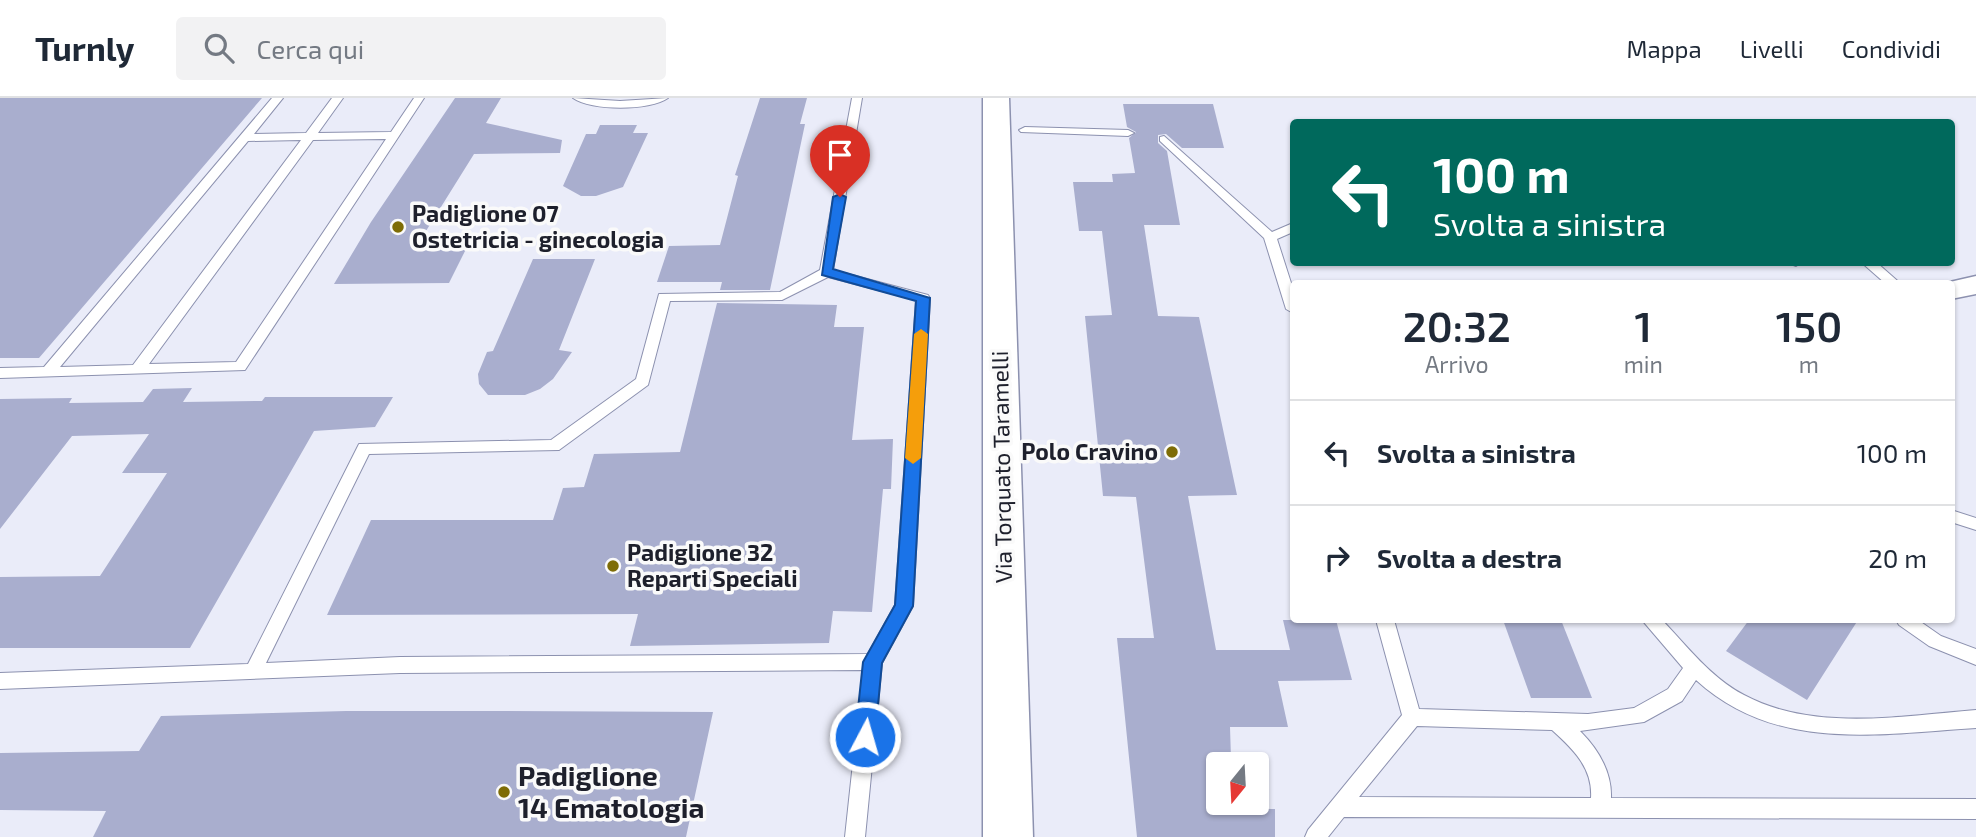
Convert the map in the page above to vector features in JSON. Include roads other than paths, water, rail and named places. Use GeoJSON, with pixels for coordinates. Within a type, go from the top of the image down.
{"type":"FeatureCollection","features":[{"type":"Feature","properties":{"kind":"main road","name":"Via Torquato Taramelli"},"geometry":{"type":"LineString","coordinates":[[996,98],[1008,837]]}},
{"type":"Feature","properties":{"kind":"street"},"geometry":{"type":"LineString","coordinates":[[1955,288],[1976,285]]}},
{"type":"Feature","properties":{"kind":"lane"},"geometry":{"type":"LineString","coordinates":[[47,373],[278,98]]}},
{"type":"Feature","properties":{"kind":"lane"},"geometry":{"type":"LineString","coordinates":[[137,370],[338,98]]}},
{"type":"Feature","properties":{"kind":"lane"},"geometry":{"type":"LineString","coordinates":[[0,373],[240,367],[419,98]]}},
{"type":"Feature","properties":{"kind":"lane"},"geometry":{"type":"LineString","coordinates":[[578,98],[617,104],[663,98]]}},
{"type":"Feature","properties":{"kind":"lane"},"geometry":{"type":"LineString","coordinates":[[826,272],[858,98]]}},
{"type":"Feature","properties":{"kind":"lane"},"geometry":{"type":"LineString","coordinates":[[1025,130],[1128,133]]}},
{"type":"Feature","properties":{"kind":"lane"},"geometry":{"type":"LineString","coordinates":[[246,138],[394,135]]}},
{"type":"Feature","properties":{"kind":"lane"},"geometry":{"type":"LineString","coordinates":[[1164,139],[1270,237],[1290,300]]}},
{"type":"Feature","properties":{"kind":"lane"},"geometry":{"type":"LineString","coordinates":[[1270,237],[1290,228]]}},
{"type":"Feature","properties":{"kind":"lane"},"geometry":{"type":"LineString","coordinates":[[1872,266],[1890,280]]}},
{"type":"Feature","properties":{"kind":"lane"},"geometry":{"type":"LineString","coordinates":[[253,672],[364,448],[554,446],[643,381],[664,297],[782,296],[826,272],[923,298],[904,606],[873,662],[855,837]]}},
{"type":"Feature","properties":{"kind":"lane"},"geometry":{"type":"LineString","coordinates":[[1955,517],[1976,524]]}},
{"type":"Feature","properties":{"kind":"lane"},"geometry":{"type":"LineString","coordinates":[[1386,623],[1412,717]]}},
{"type":"Feature","properties":{"kind":"lane"},"geometry":{"type":"LineString","coordinates":[[1654,623],[1695,666],[1737,701],[1788,720],[1836,726],[1976,719]]}},
{"type":"Feature","properties":{"kind":"lane"},"geometry":{"type":"LineString","coordinates":[[1909,623],[1935,641],[1976,657]]}},
{"type":"Feature","properties":{"kind":"lane"},"geometry":{"type":"LineString","coordinates":[[0,681],[400,665],[873,662]]}},
{"type":"Feature","properties":{"kind":"lane"},"geometry":{"type":"LineString","coordinates":[[1412,717],[1588,723],[1637,716],[1675,695],[1695,666]]}},
{"type":"Feature","properties":{"kind":"lane"},"geometry":{"type":"LineString","coordinates":[[1315,837],[1412,717]]}},
{"type":"Feature","properties":{"kind":"lane"},"geometry":{"type":"LineString","coordinates":[[1556,722],[1598,768],[1603,791],[1600,808]]}},
{"type":"Feature","properties":{"kind":"lane"},"geometry":{"type":"LineString","coordinates":[[1339,807],[1976,808]]}},
{"type":"Feature","properties":{"kind":"place","name":"Padiglione 07 Ostetricia - ginecologia"},"geometry":{"type":"Point","coordinates":[398,227]}},
{"type":"Feature","properties":{"kind":"place","name":"Polo Cravino"},"geometry":{"type":"Point","coordinates":[1172,452]}},
{"type":"Feature","properties":{"kind":"place","name":"Padiglione 32 Reparti Speciali"},"geometry":{"type":"Point","coordinates":[613,566]}},
{"type":"Feature","properties":{"kind":"place","name":"Padiglione 14 Ematologia"},"geometry":{"type":"Point","coordinates":[504,792]}}]}
